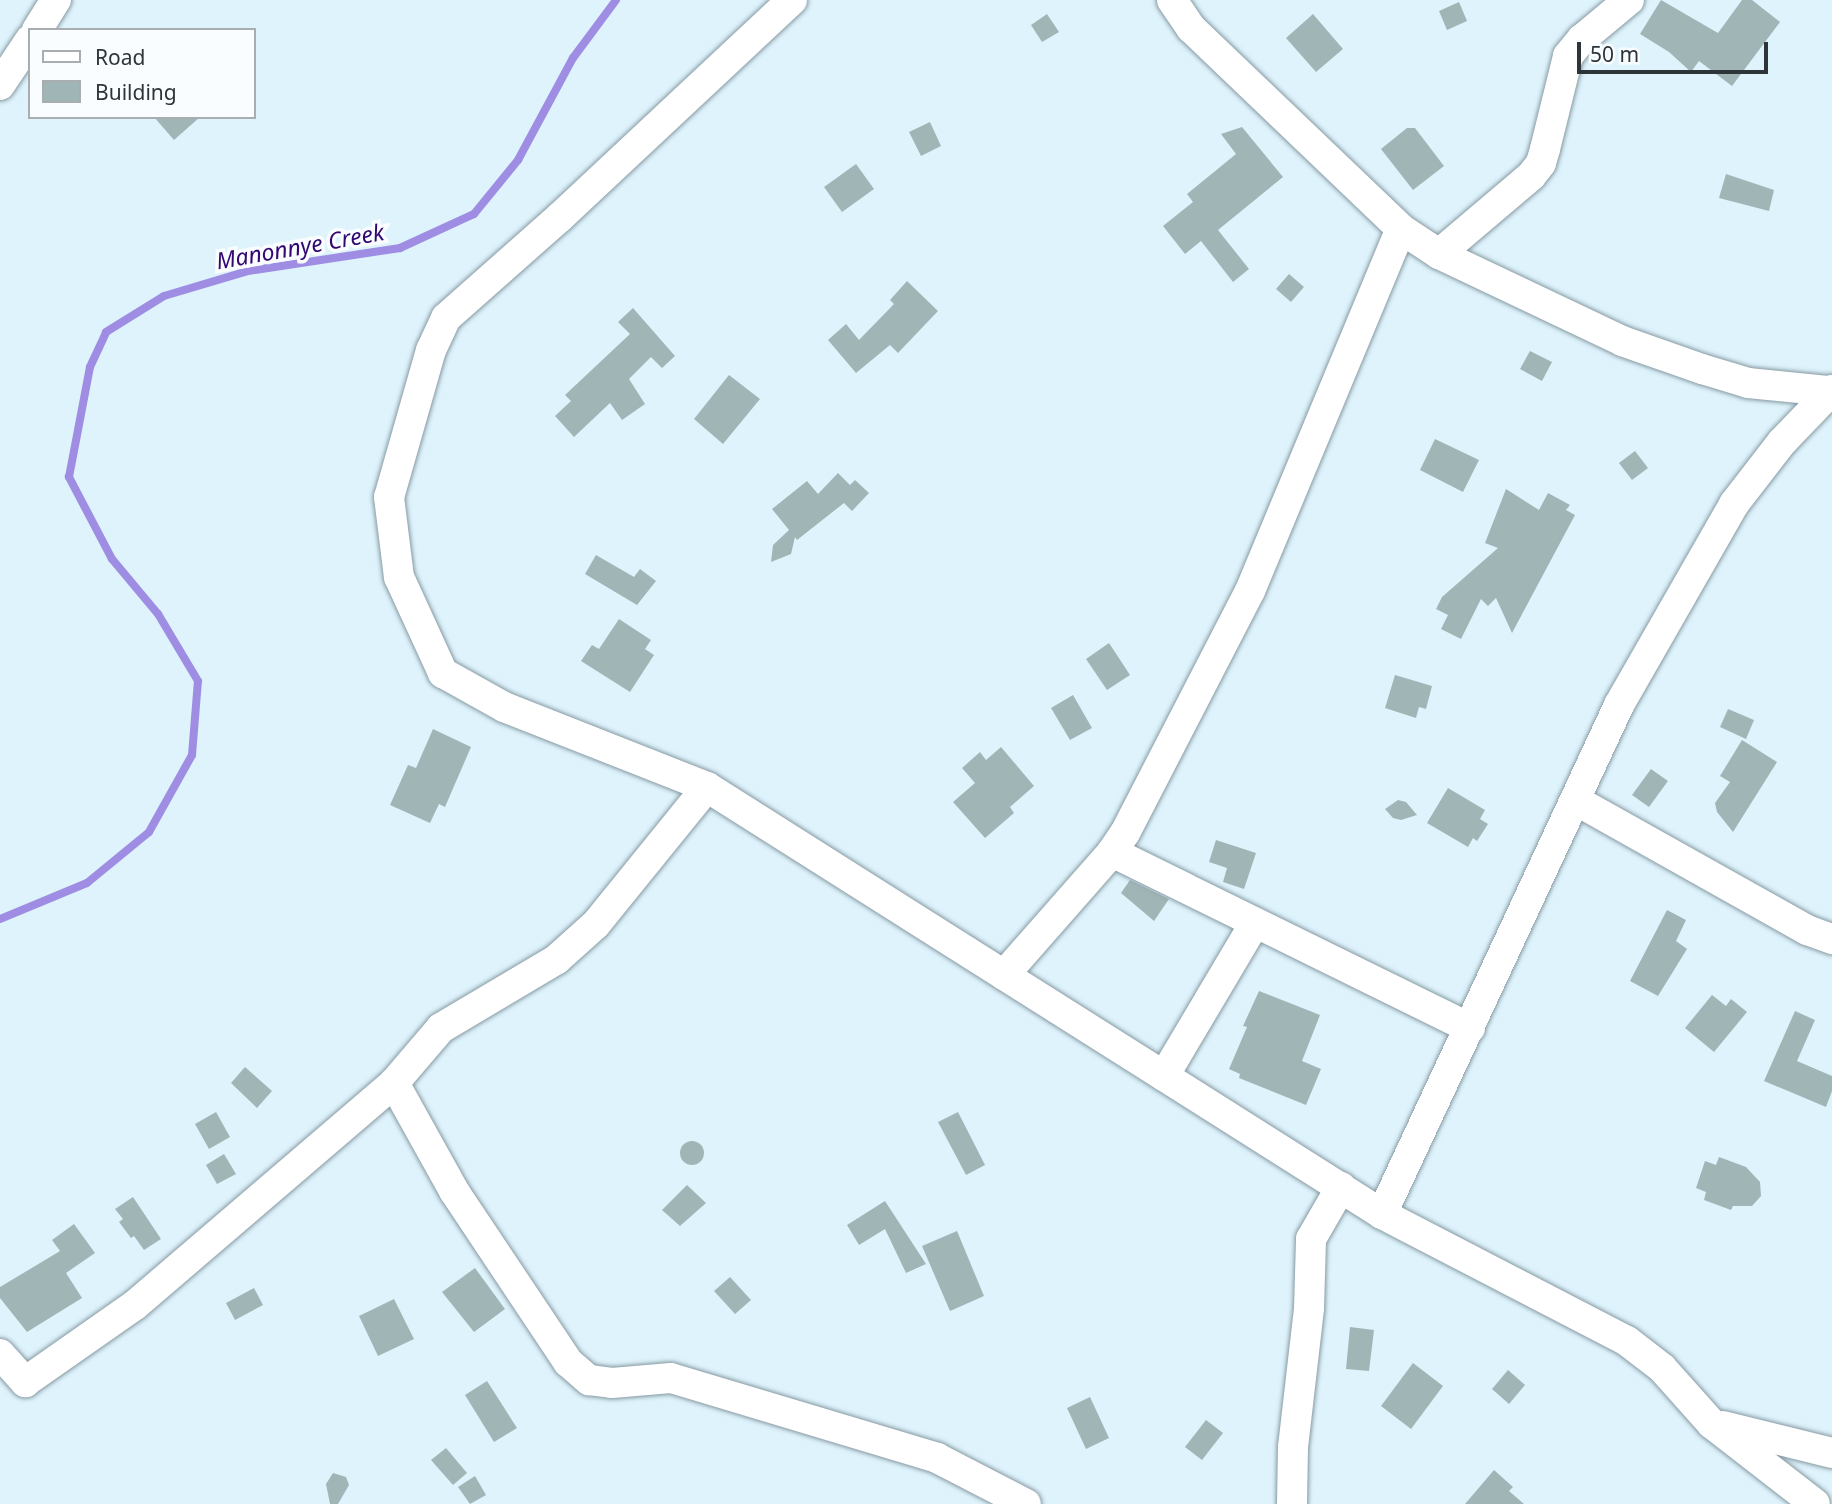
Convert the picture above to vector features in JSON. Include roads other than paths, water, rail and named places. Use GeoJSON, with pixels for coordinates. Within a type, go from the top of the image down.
{"type":"FeatureCollection","features":[{"type":"Feature","properties":{"kind":"street"},"geometry":{"type":"LineString","coordinates":[[38,28],[56,0]]}},
{"type":"Feature","properties":{"kind":"street"},"geometry":{"type":"LineString","coordinates":[[792,0],[560,217],[446,318],[431,350],[389,497],[399,577],[443,673],[504,707],[707,787],[1382,1214],[1627,1341],[1662,1368],[1712,1424],[1815,1504]]}},
{"type":"Feature","properties":{"kind":"street"},"geometry":{"type":"LineString","coordinates":[[1439,254],[1531,176],[1541,163],[1568,56],[1583,39],[1629,0]]}},
{"type":"Feature","properties":{"kind":"street"},"geometry":{"type":"LineString","coordinates":[[1174,1],[1191,28],[1401,229],[1439,254],[1622,341],[1748,383],[1830,391]]}},
{"type":"Feature","properties":{"kind":"street"},"geometry":{"type":"LineString","coordinates":[[0,85],[28,43]]}},
{"type":"Feature","properties":{"kind":"street"},"geometry":{"type":"LineString","coordinates":[[1004,975],[1112,852],[1250,591],[1401,229]]}},
{"type":"Feature","properties":{"kind":"street"},"geometry":{"type":"LineString","coordinates":[[1382,1214],[1577,801],[1619,705],[1734,504],[1782,442],[1830,391]]}},
{"type":"Feature","properties":{"kind":"street"},"geometry":{"type":"LineString","coordinates":[[0,1354],[25,1382],[135,1305],[394,1083],[441,1028],[557,959],[596,925],[707,787]]}},
{"type":"Feature","properties":{"kind":"street"},"geometry":{"type":"LineString","coordinates":[[1577,801],[1807,930],[1832,939]]}},
{"type":"Feature","properties":{"kind":"street"},"geometry":{"type":"LineString","coordinates":[[1112,852],[1470,1028]]}},
{"type":"Feature","properties":{"kind":"street"},"geometry":{"type":"LineString","coordinates":[[1164,1076],[1255,923]]}},
{"type":"Feature","properties":{"kind":"street"},"geometry":{"type":"LineString","coordinates":[[394,1083],[454,1191],[568,1362],[589,1380],[612,1383],[671,1378],[937,1458],[1026,1504]]}},
{"type":"Feature","properties":{"kind":"street"},"geometry":{"type":"LineString","coordinates":[[1292,1504],[1293,1447],[1309,1308],[1311,1239],[1341,1187]]}},
{"type":"Feature","properties":{"kind":"street"},"geometry":{"type":"LineString","coordinates":[[1712,1424],[1832,1452]]}},
{"type":"Feature","properties":{"kind":"waterway","name":"Manonnye Creek"},"geometry":{"type":"LineString","coordinates":[[0,919],[87,883],[149,832],[192,755],[198,681],[158,614],[112,559],[69,477],[90,367],[106,332],[164,296],[248,271],[400,248],[474,214],[518,160],[573,58],[616,0]]}}]}
